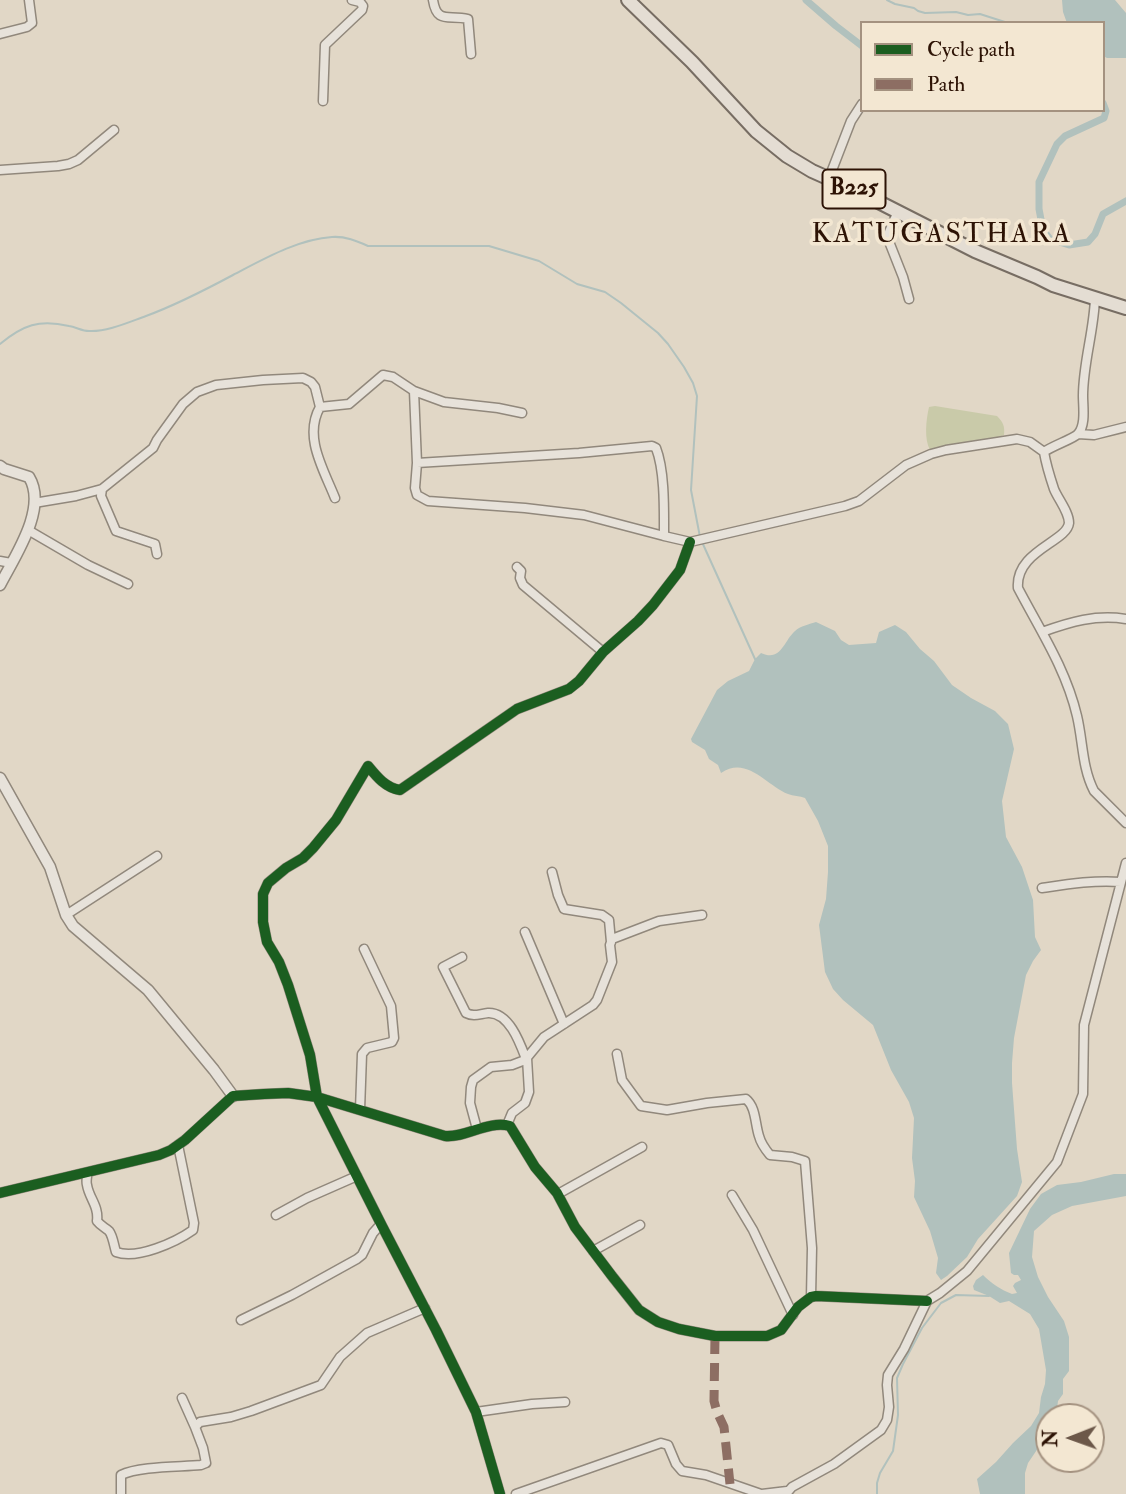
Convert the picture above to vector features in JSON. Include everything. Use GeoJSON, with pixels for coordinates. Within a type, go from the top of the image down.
{"type":"FeatureCollection","features":[{"type":"Feature","properties":{"kind":"main road","name":"B225"},"geometry":{"type":"LineString","coordinates":[[628,0],[692,62],[740,115],[787,156],[975,251],[1053,285],[1126,307]]}},
{"type":"Feature","properties":{"kind":"street"},"geometry":{"type":"LineString","coordinates":[[0,34],[27,27],[32,23],[29,0]]}},
{"type":"Feature","properties":{"kind":"street"},"geometry":{"type":"LineString","coordinates":[[323,101],[325,45],[362,10],[360,2],[352,0]]}},
{"type":"Feature","properties":{"kind":"street"},"geometry":{"type":"LineString","coordinates":[[433,0],[434,10],[442,18],[468,19],[471,54]]}},
{"type":"Feature","properties":{"kind":"street"},"geometry":{"type":"LineString","coordinates":[[829,178],[851,121],[860,107]]}},
{"type":"Feature","properties":{"kind":"street"},"geometry":{"type":"LineString","coordinates":[[0,170],[69,164],[78,160],[114,130]]}},
{"type":"Feature","properties":{"kind":"street"},"geometry":{"type":"LineString","coordinates":[[898,211],[888,239],[909,299]]}},
{"type":"Feature","properties":{"kind":"street"},"geometry":{"type":"LineString","coordinates":[[1078,434],[1083,417],[1084,380],[1093,329],[1095,298]]}},
{"type":"Feature","properties":{"kind":"street"},"geometry":{"type":"LineString","coordinates":[[320,407],[349,404],[383,375],[393,377],[414,391],[444,402],[523,413]]}},
{"type":"Feature","properties":{"kind":"street"},"geometry":{"type":"LineString","coordinates":[[34,503],[102,489],[153,448],[183,404],[197,392],[216,385],[303,378],[315,387],[320,407],[313,434],[335,498]]}},
{"type":"Feature","properties":{"kind":"street"},"geometry":{"type":"LineString","coordinates":[[414,391],[417,495],[429,501],[584,515],[690,542],[845,506],[859,501],[906,465],[954,448],[1017,439],[1030,442],[1044,452],[1054,489],[1069,524],[1066,531],[1037,552],[1022,568],[1017,579],[1018,588],[1061,671],[1077,715],[1090,784],[1126,823]]}},
{"type":"Feature","properties":{"kind":"street"},"geometry":{"type":"LineString","coordinates":[[1044,452],[1078,434],[1094,435],[1126,427]]}},
{"type":"Feature","properties":{"kind":"street"},"geometry":{"type":"LineString","coordinates":[[417,463],[656,447],[661,470],[664,536]]}},
{"type":"Feature","properties":{"kind":"street"},"geometry":{"type":"LineString","coordinates":[[0,466],[29,477],[35,494],[28,530],[0,585]]}},
{"type":"Feature","properties":{"kind":"street"},"geometry":{"type":"LineString","coordinates":[[102,489],[101,496],[116,531],[155,544],[157,554]]}},
{"type":"Feature","properties":{"kind":"street"},"geometry":{"type":"LineString","coordinates":[[28,530],[88,565],[128,584]]}},
{"type":"Feature","properties":{"kind":"street"},"geometry":{"type":"LineString","coordinates":[[500,1494],[475,1412],[317,1097],[310,1055],[289,985],[267,942],[263,922],[263,894],[268,883],[313,848],[335,820],[368,766],[381,781],[400,790],[517,709],[569,689],[579,681],[603,652],[638,621],[680,570],[690,542]]}},
{"type":"Feature","properties":{"kind":"street"},"geometry":{"type":"LineString","coordinates":[[0,561],[11,564]]}},
{"type":"Feature","properties":{"kind":"street"},"geometry":{"type":"LineString","coordinates":[[517,567],[521,570],[523,585],[603,652]]}},
{"type":"Feature","properties":{"kind":"street"},"geometry":{"type":"LineString","coordinates":[[1042,632],[1093,617],[1126,619]]}},
{"type":"Feature","properties":{"kind":"street"},"geometry":{"type":"LineString","coordinates":[[0,778],[50,867],[66,915],[73,926],[148,990],[233,1097]]}},
{"type":"Feature","properties":{"kind":"street"},"geometry":{"type":"LineString","coordinates":[[66,915],[157,856]]}},
{"type":"Feature","properties":{"kind":"street"},"geometry":{"type":"LineString","coordinates":[[516,1494],[660,1443],[668,1445],[682,1471],[706,1475],[762,1494],[786,1493],[834,1464],[881,1430],[887,1420],[889,1407],[888,1375],[927,1301],[967,1271],[1057,1162],[1083,1094],[1084,1025],[1126,863]]}},
{"type":"Feature","properties":{"kind":"street"},"geometry":{"type":"LineString","coordinates":[[477,1129],[470,1103],[473,1080],[491,1067],[512,1065],[527,1058],[544,1037],[593,1005],[612,962],[609,920],[603,915],[565,909],[552,872]]}},
{"type":"Feature","properties":{"kind":"street"},"geometry":{"type":"LineString","coordinates":[[1042,888],[1083,882],[1121,882]]}},
{"type":"Feature","properties":{"kind":"street"},"geometry":{"type":"LineString","coordinates":[[611,942],[622,934],[659,921],[702,915]]}},
{"type":"Feature","properties":{"kind":"street"},"geometry":{"type":"LineString","coordinates":[[525,932],[564,1024]]}},
{"type":"Feature","properties":{"kind":"street"},"geometry":{"type":"LineString","coordinates":[[360,1110],[362,1054],[367,1048],[392,1042],[394,1038],[391,1006],[364,949]]}},
{"type":"Feature","properties":{"kind":"street"},"geometry":{"type":"LineString","coordinates":[[462,957],[443,967],[466,1013],[472,1016],[498,1014],[506,1021],[527,1058],[529,1092],[525,1103],[512,1113],[507,1125]]}},
{"type":"Feature","properties":{"kind":"street"},"geometry":{"type":"LineString","coordinates":[[617,1054],[622,1080],[641,1106],[667,1111],[746,1099],[751,1103],[759,1138],[771,1156],[805,1161],[811,1229],[811,1297]]}},
{"type":"Feature","properties":{"kind":"street"},"geometry":{"type":"LineString","coordinates":[[0,1193],[159,1155],[172,1150],[233,1097],[288,1093],[317,1097],[445,1136],[510,1126],[536,1167],[558,1194],[575,1227],[639,1310],[658,1322],[679,1329],[715,1336],[767,1336],[781,1330],[797,1307],[811,1297],[927,1301]]}},
{"type":"Feature","properties":{"kind":"street"},"geometry":{"type":"LineString","coordinates":[[88,1172],[86,1184],[95,1203],[97,1221],[111,1234],[116,1252],[123,1255],[152,1250],[182,1238],[193,1230],[194,1223],[178,1145]]}},
{"type":"Feature","properties":{"kind":"street"},"geometry":{"type":"LineString","coordinates":[[558,1194],[642,1147]]}},
{"type":"Feature","properties":{"kind":"street"},"geometry":{"type":"LineString","coordinates":[[276,1214],[357,1176]]}},
{"type":"Feature","properties":{"kind":"street"},"geometry":{"type":"LineString","coordinates":[[732,1195],[753,1230],[793,1315]]}},
{"type":"Feature","properties":{"kind":"street"},"geometry":{"type":"LineString","coordinates":[[241,1320],[357,1259],[381,1224]]}},
{"type":"Feature","properties":{"kind":"street"},"geometry":{"type":"LineString","coordinates":[[593,1251],[640,1225]]}},
{"type":"Feature","properties":{"kind":"street"},"geometry":{"type":"LineString","coordinates":[[195,1427],[200,1422],[251,1411],[321,1385],[340,1357],[367,1333],[425,1308]]}},
{"type":"Feature","properties":{"kind":"street"},"geometry":{"type":"LineString","coordinates":[[121,1494],[121,1475],[126,1472],[206,1463],[203,1448],[182,1398]]}},
{"type":"Feature","properties":{"kind":"street"},"geometry":{"type":"LineString","coordinates":[[475,1412],[565,1402]]}},
{"type":"Feature","properties":{"kind":"green space"},"geometry":{"type":"Polygon","coordinates":[[[929,407],[997,416],[1003,424],[1004,435],[930,450],[926,435],[927,418],[929,407]]]}},
{"type":"Feature","properties":{"kind":"shaded area"},"geometry":{"type":"Polygon","coordinates":[[[1062,0],[1115,0],[1126,13],[1126,58],[1105,57],[1105,21],[1066,21],[1062,0]]]}},
{"type":"Feature","properties":{"kind":"shaded area"},"geometry":{"type":"Polygon","coordinates":[[[816,622],[835,631],[841,640],[849,645],[876,643],[879,632],[895,625],[906,632],[934,661],[952,685],[995,711],[1008,724],[1014,749],[1002,801],[1006,837],[1022,867],[1033,900],[1035,937],[1041,950],[1026,975],[1014,1038],[1012,1083],[1022,1182],[1017,1196],[978,1239],[967,1257],[941,1280],[936,1273],[938,1258],[930,1231],[914,1197],[914,1118],[909,1102],[891,1070],[873,1025],[833,989],[825,972],[819,925],[826,899],[828,846],[818,821],[805,798],[788,794],[748,770],[730,768],[721,773],[718,765],[709,759],[705,750],[691,739],[717,690],[728,681],[749,671],[761,653],[777,653],[797,629],[816,622]]]}},
{"type":"Feature","properties":{"kind":"shaded area"},"geometry":{"type":"Polygon","coordinates":[[[1114,1174],[1126,1174],[1126,1196],[1072,1206],[1052,1215],[1034,1231],[1032,1257],[1038,1277],[1064,1321],[1069,1337],[1069,1371],[1063,1379],[1063,1394],[1058,1403],[1040,1403],[1046,1370],[1039,1329],[1030,1314],[1009,1301],[1000,1303],[974,1290],[973,1286],[983,1275],[1004,1290],[1017,1293],[1013,1286],[1021,1280],[1018,1275],[1011,1273],[1009,1253],[1030,1209],[1041,1194],[1057,1185],[1114,1174]]]}},
{"type":"Feature","properties":{"kind":"shaded area"},"geometry":{"type":"Polygon","coordinates":[[[1035,1420],[1035,1453],[1025,1473],[1025,1494],[980,1494],[977,1479],[1035,1420]]]}},
{"type":"Feature","properties":{"kind":"waterway"},"geometry":{"type":"LineString","coordinates":[[806,0],[860,44]]}},
{"type":"Feature","properties":{"kind":"waterway"},"geometry":{"type":"LineString","coordinates":[[887,0],[925,13],[980,14],[1002,21]]}},
{"type":"Feature","properties":{"kind":"waterway"},"geometry":{"type":"LineString","coordinates":[[1105,108],[1104,118],[1065,136],[1057,144],[1039,182],[1039,209],[1043,230],[1050,239],[1069,245],[1088,242],[1095,234],[1103,214],[1126,201]]}},
{"type":"Feature","properties":{"kind":"waterway"},"geometry":{"type":"LineString","coordinates":[[0,344],[16,332],[32,325],[49,323],[89,331],[118,326],[179,302],[281,251],[319,239],[342,237],[368,246],[489,246],[539,261],[577,284],[605,292],[658,333],[668,344],[693,383],[697,396],[691,490],[700,537]]}},
{"type":"Feature","properties":{"kind":"waterway"},"geometry":{"type":"LineString","coordinates":[[702,542],[755,659]]}},
{"type":"Feature","properties":{"kind":"waterway"},"geometry":{"type":"LineString","coordinates":[[877,1494],[880,1473],[893,1451],[898,1415],[897,1378],[922,1328],[941,1303],[956,1295],[989,1296]]}},
{"type":"Feature","properties":{"kind":"marked path"},"geometry":{"type":"LineString","coordinates":[[715,1336],[714,1401],[724,1427],[730,1484]]}},
{"type":"Feature","properties":{"kind":"cycle path"},"geometry":{"type":"LineString","coordinates":[[500,1494],[476,1412],[317,1097],[310,1055],[288,985],[267,942],[263,922],[263,894],[268,883],[303,858],[336,820],[368,766],[378,778],[400,790],[517,709],[569,689],[579,681],[603,652],[653,605],[680,570],[690,542]]}},
{"type":"Feature","properties":{"kind":"cycle path"},"geometry":{"type":"LineString","coordinates":[[0,1193],[159,1155],[185,1140],[233,1096],[288,1093],[317,1097],[445,1136],[494,1125],[510,1126],[535,1167],[557,1193],[575,1227],[639,1310],[658,1322],[679,1329],[715,1336],[767,1336],[781,1330],[798,1307],[816,1296],[927,1301]]}},
{"type":"Feature","properties":{"kind":"district","name":"KATUGASTHARA"},"geometry":{"type":"Point","coordinates":[942,236]}}]}
